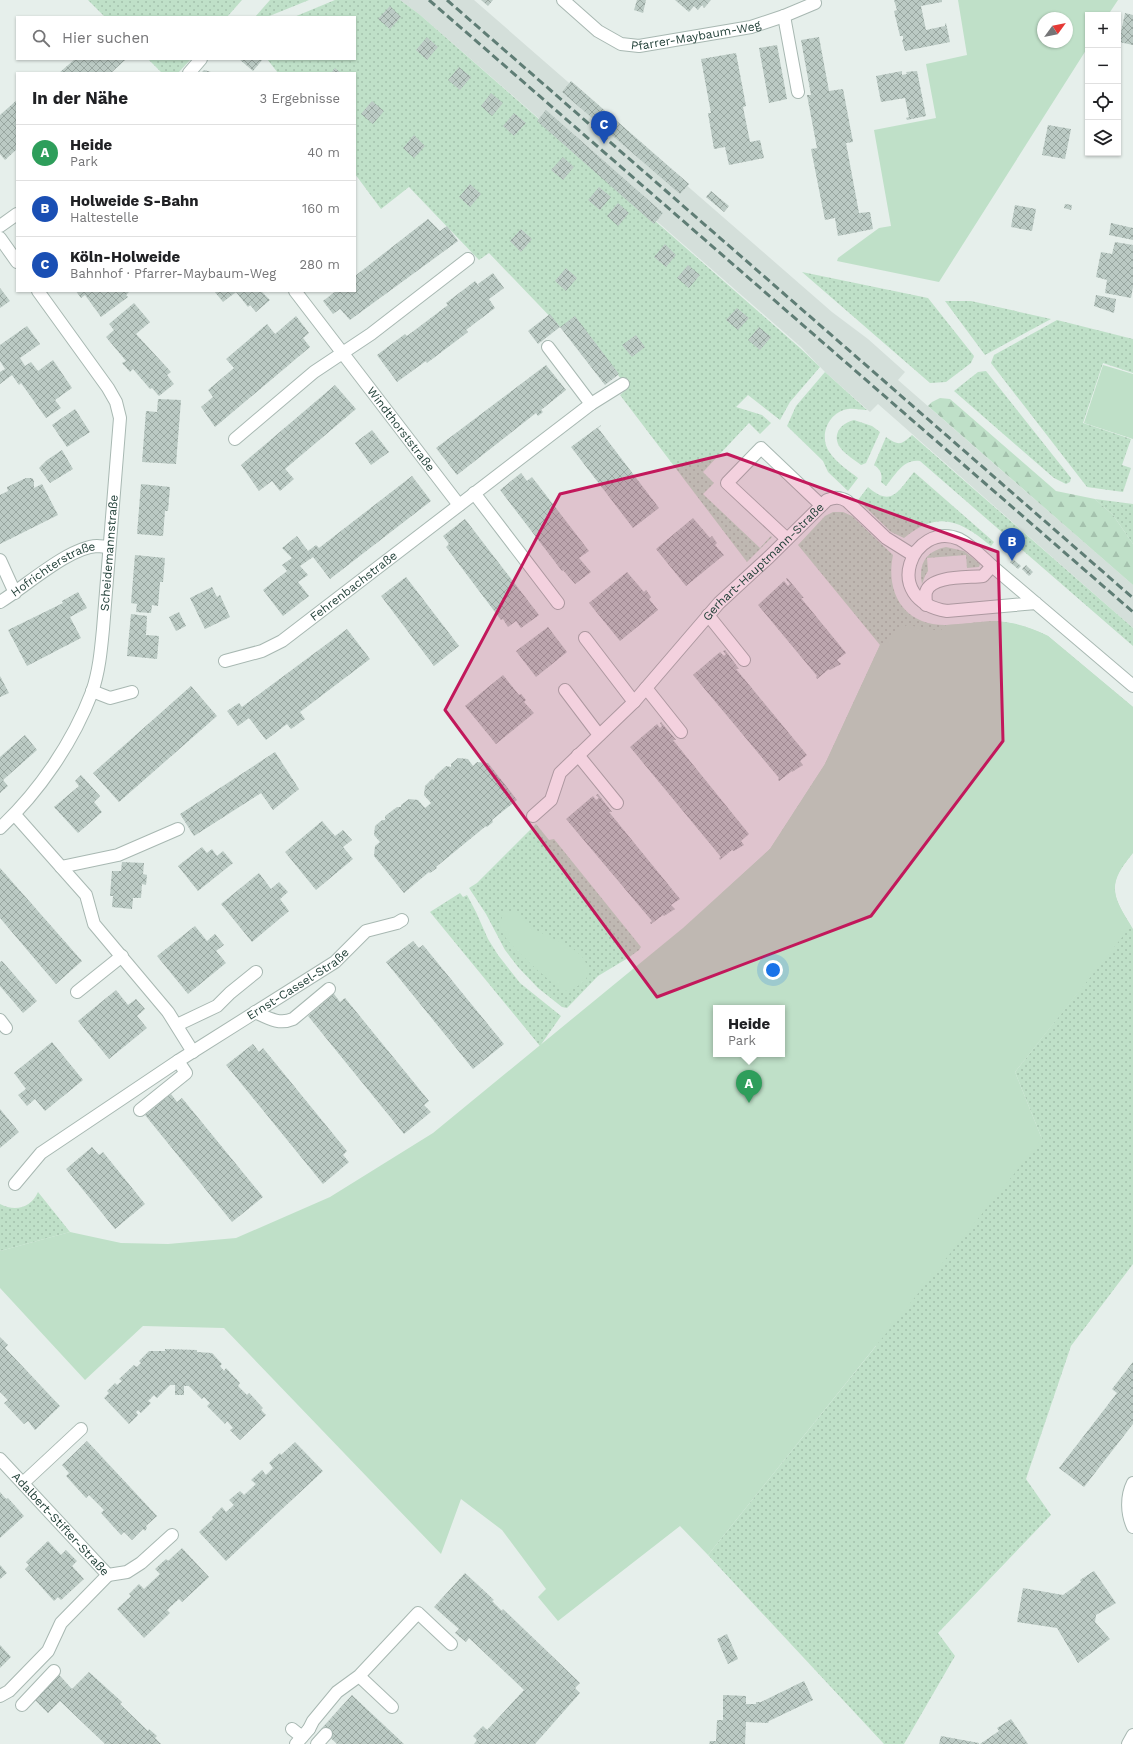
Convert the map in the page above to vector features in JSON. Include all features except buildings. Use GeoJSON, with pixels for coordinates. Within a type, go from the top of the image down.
{"type":"FeatureCollection","features":[{"type":"Feature","properties":{"kind":"street","name":"Pfarrer-Maybaum-Weg"},"geometry":{"type":"LineString","coordinates":[[563,0],[598,31],[621,44],[639,46],[751,27],[784,16],[815,1]]}},
{"type":"Feature","properties":{"kind":"street"},"geometry":{"type":"LineString","coordinates":[[784,16],[798,92]]}},
{"type":"Feature","properties":{"kind":"street"},"geometry":{"type":"LineString","coordinates":[[190,72],[200,60]]}},
{"type":"Feature","properties":{"kind":"street"},"geometry":{"type":"LineString","coordinates":[[0,226],[16,215]]}},
{"type":"Feature","properties":{"kind":"street"},"geometry":{"type":"LineString","coordinates":[[0,238],[16,261]]}},
{"type":"Feature","properties":{"kind":"street"},"geometry":{"type":"LineString","coordinates":[[235,440],[314,372],[371,334],[468,259]]}},
{"type":"Feature","properties":{"kind":"street","name":"Scheidemannstraße"},"geometry":{"type":"LineString","coordinates":[[0,828],[15,815],[40,783],[64,748],[92,692],[100,660],[120,418],[116,402],[108,388],[39,292]]}},
{"type":"Feature","properties":{"kind":"street","name":"Windthorststraße"},"geometry":{"type":"LineString","coordinates":[[296,292],[459,505]]}},
{"type":"Feature","properties":{"kind":"street"},"geometry":{"type":"LineString","coordinates":[[548,347],[591,404]]}},
{"type":"Feature","properties":{"kind":"street","name":"Fehrenbachstraße"},"geometry":{"type":"LineString","coordinates":[[225,661],[262,651],[282,641],[591,404],[623,384]]}},
{"type":"Feature","properties":{"kind":"street"},"geometry":{"type":"LineString","coordinates":[[787,539],[727,483],[761,448],[821,505]]}},
{"type":"Feature","properties":{"kind":"street"},"geometry":{"type":"LineString","coordinates":[[474,493],[558,603]]}},
{"type":"Feature","properties":{"kind":"street","name":"Gerhart-Hauptmann-Straße"},"geometry":{"type":"LineString","coordinates":[[533,816],[551,800],[560,773],[634,702],[719,602],[769,557],[821,505],[834,497],[848,501],[886,538],[913,554]]}},
{"type":"Feature","properties":{"kind":"street"},"geometry":{"type":"LineString","coordinates":[[1036,603],[947,611],[934,609],[918,599],[915,594],[908,576],[909,564],[913,554],[923,544],[934,538],[946,537],[958,539],[992,566],[1036,603],[1133,686]]}},
{"type":"Feature","properties":{"kind":"street","name":"Hofrichterstraße"},"geometry":{"type":"LineString","coordinates":[[0,602],[65,558],[80,550],[96,546],[109,547]]}},
{"type":"Feature","properties":{"kind":"street"},"geometry":{"type":"LineString","coordinates":[[0,560],[15,593]]}},
{"type":"Feature","properties":{"kind":"street"},"geometry":{"type":"LineString","coordinates":[[926,605],[926,592],[930,585],[937,580],[983,576],[992,566]]}},
{"type":"Feature","properties":{"kind":"street"},"geometry":{"type":"LineString","coordinates":[[708,615],[744,660]]}},
{"type":"Feature","properties":{"kind":"street"},"geometry":{"type":"LineString","coordinates":[[585,638],[634,702]]}},
{"type":"Feature","properties":{"kind":"street"},"geometry":{"type":"LineString","coordinates":[[646,688],[681,732]]}},
{"type":"Feature","properties":{"kind":"street"},"geometry":{"type":"LineString","coordinates":[[565,690],[599,735]]}},
{"type":"Feature","properties":{"kind":"street"},"geometry":{"type":"LineString","coordinates":[[92,692],[110,698],[132,692]]}},
{"type":"Feature","properties":{"kind":"street"},"geometry":{"type":"LineString","coordinates":[[578,755],[617,803]]}},
{"type":"Feature","properties":{"kind":"street"},"geometry":{"type":"LineString","coordinates":[[15,815],[86,895],[94,924],[122,956],[177,1025],[193,1052]]}},
{"type":"Feature","properties":{"kind":"street"},"geometry":{"type":"LineString","coordinates":[[61,867],[118,855],[178,829]]}},
{"type":"Feature","properties":{"kind":"street","name":"Ernst-Cassel-Straße"},"geometry":{"type":"LineString","coordinates":[[14,1184],[41,1153],[178,1061],[335,962],[366,931],[397,923],[402,920]]}},
{"type":"Feature","properties":{"kind":"street"},"geometry":{"type":"LineString","coordinates":[[77,992],[122,956]]}},
{"type":"Feature","properties":{"kind":"street"},"geometry":{"type":"LineString","coordinates":[[177,1025],[217,1006],[230,993],[256,972]]}},
{"type":"Feature","properties":{"kind":"street"},"geometry":{"type":"LineString","coordinates":[[255,1012],[279,1022],[286,1022],[293,1019],[330,989]]}},
{"type":"Feature","properties":{"kind":"street"},"geometry":{"type":"LineString","coordinates":[[140,1110],[186,1073],[178,1061]]}},
{"type":"Feature","properties":{"kind":"street"},"geometry":{"type":"LineString","coordinates":[[23,1483],[80,1429]]}},
{"type":"Feature","properties":{"kind":"street","name":"Adalbert-Stifter-Straße"},"geometry":{"type":"LineString","coordinates":[[0,1459],[108,1575],[61,1623],[48,1651],[9,1691],[0,1696]]}},
{"type":"Feature","properties":{"kind":"street"},"geometry":{"type":"LineString","coordinates":[[1133,1483],[1128,1498],[1128,1508],[1133,1527]]}},
{"type":"Feature","properties":{"kind":"street"},"geometry":{"type":"LineString","coordinates":[[108,1575],[127,1572],[141,1563],[172,1535]]}},
{"type":"Feature","properties":{"kind":"street"},"geometry":{"type":"LineString","coordinates":[[292,1729],[302,1737],[312,1721],[337,1692],[359,1676],[418,1613],[451,1644]]}},
{"type":"Feature","properties":{"kind":"street"},"geometry":{"type":"LineString","coordinates":[[22,1705],[54,1671]]}},
{"type":"Feature","properties":{"kind":"street"},"geometry":{"type":"LineString","coordinates":[[26,1674],[39,1687]]}},
{"type":"Feature","properties":{"kind":"street"},"geometry":{"type":"LineString","coordinates":[[359,1676],[392,1707]]}},
{"type":"Feature","properties":{"kind":"street"},"geometry":{"type":"LineString","coordinates":[[317,1744],[326,1734]]}},
{"type":"Feature","properties":{"kind":"street"},"geometry":{"type":"LineString","coordinates":[[1128,1744],[1133,1735]]}},
{"type":"Feature","properties":{"kind":"highlighted area"},"geometry":{"type":"Polygon","coordinates":[[[727,454],[998,552],[1003,741],[871,916],[657,997],[445,710],[560,494],[727,454]]]}},
{"type":"Feature","properties":{"kind":"shaded area"},"geometry":{"type":"Polygon","coordinates":[[[400,0],[474,0],[832,312],[868,339],[905,372],[898,380],[1133,585],[1133,628],[878,404],[870,412],[825,372],[801,347],[419,14],[400,0]]]}},
{"type":"Feature","properties":{"kind":"green space"},"geometry":{"type":"Polygon","coordinates":[[[88,0],[242,0],[228,16],[104,16],[88,0]]]}},
{"type":"Feature","properties":{"kind":"green space"},"geometry":{"type":"Polygon","coordinates":[[[270,0],[309,0],[269,16],[256,16],[270,0]]]}},
{"type":"Feature","properties":{"kind":"green space"},"geometry":{"type":"Polygon","coordinates":[[[335,0],[400,0],[419,14],[820,367],[790,402],[780,420],[748,395],[736,407],[762,415],[771,423],[760,434],[749,423],[703,472],[714,483],[703,494],[760,548],[771,536],[772,537],[747,562],[620,395],[628,388],[576,320],[560,327],[489,253],[479,260],[409,187],[381,209],[356,175],[356,72],[277,72],[268,60],[356,60],[356,16],[296,16],[335,0]]]}},
{"type":"Feature","properties":{"kind":"green space"},"geometry":{"type":"Polygon","coordinates":[[[958,0],[1118,0],[1110,12],[1085,12],[1085,52],[939,282],[837,261],[838,258],[879,228],[891,226],[874,130],[936,118],[926,64],[967,55],[958,0]]]}},
{"type":"Feature","properties":{"kind":"green space"},"geometry":{"type":"Polygon","coordinates":[[[149,60],[190,60],[179,72],[161,72],[149,60]]]}},
{"type":"Feature","properties":{"kind":"green space"},"geometry":{"type":"Polygon","coordinates":[[[802,272],[928,298],[974,356],[971,363],[946,382],[930,383],[802,272]]]}},
{"type":"Feature","properties":{"kind":"green space"},"geometry":{"type":"Polygon","coordinates":[[[945,301],[971,301],[1051,319],[985,355],[945,301]]]}},
{"type":"Feature","properties":{"kind":"green space"},"geometry":{"type":"Polygon","coordinates":[[[1057,320],[1133,339],[1133,373],[1103,363],[1083,423],[1131,439],[1122,465],[1131,468],[1123,492],[1087,487],[991,363],[994,355],[1057,320]]]}},
{"type":"Feature","properties":{"kind":"green space"},"geometry":{"type":"Polygon","coordinates":[[[1103,365],[1133,374],[1133,439],[1084,423],[1103,365]]]}},
{"type":"Feature","properties":{"kind":"green space"},"geometry":{"type":"Polygon","coordinates":[[[986,371],[1071,478],[1070,482],[1066,484],[1054,478],[954,391],[978,372],[986,371]]]}},
{"type":"Feature","properties":{"kind":"green space"},"geometry":{"type":"Polygon","coordinates":[[[825,372],[867,410],[848,409],[841,411],[830,420],[825,433],[825,440],[830,453],[858,478],[848,491],[828,472],[823,461],[787,426],[796,406],[825,372]]]}},
{"type":"Feature","properties":{"kind":"green space"},"geometry":{"type":"Polygon","coordinates":[[[940,398],[950,399],[1056,491],[1095,499],[1113,515],[1133,544],[1133,585],[928,406],[940,398]]]}},
{"type":"Feature","properties":{"kind":"green space"},"geometry":{"type":"Polygon","coordinates":[[[854,420],[872,426],[880,432],[866,463],[861,465],[843,451],[837,441],[839,429],[850,421],[854,420]]]}},
{"type":"Feature","properties":{"kind":"green space"},"geometry":{"type":"Polygon","coordinates":[[[912,435],[1133,628],[1133,646],[920,461],[909,462],[900,468],[886,486],[881,482],[882,477],[880,472],[874,465],[886,437],[894,442],[900,443],[912,435]]]}},
{"type":"Feature","properties":{"kind":"green space"},"geometry":{"type":"Polygon","coordinates":[[[914,472],[994,542],[991,546],[969,530],[949,522],[938,521],[928,524],[916,529],[904,538],[891,532],[858,500],[868,487],[883,496],[894,494],[899,491],[914,472]]]}},
{"type":"Feature","properties":{"kind":"green space"},"geometry":{"type":"Polygon","coordinates":[[[1095,499],[1133,504],[1133,544],[1113,515],[1095,499]]]}},
{"type":"Feature","properties":{"kind":"green space"},"geometry":{"type":"Polygon","coordinates":[[[833,512],[843,512],[852,516],[893,555],[891,569],[895,595],[909,614],[932,624],[953,625],[995,621],[1016,624],[1035,630],[1048,636],[1133,707],[1096,885],[1133,853],[1124,864],[1119,874],[1115,891],[1120,908],[1133,929],[1133,1264],[1071,1346],[1026,1479],[1051,1515],[938,1633],[955,1656],[904,1744],[884,1744],[708,1555],[876,1346],[859,1315],[709,1079],[715,1057],[785,1057],[785,1005],[780,1005],[722,893],[770,849],[825,764],[880,645],[798,545],[825,516],[833,512]],[[1130,926],[939,1054],[1042,1139],[1015,1072],[1130,926]]]}},
{"type":"Feature","properties":{"kind":"green space"},"geometry":{"type":"Polygon","coordinates":[[[946,547],[964,551],[980,564],[979,567],[967,568],[966,555],[927,558],[928,571],[922,584],[921,570],[925,560],[929,555],[933,552],[946,547]]]}},
{"type":"Feature","properties":{"kind":"green space"},"geometry":{"type":"Polygon","coordinates":[[[995,621],[1035,630],[1048,636],[1133,707],[1133,853],[1119,873],[1115,889],[1119,905],[1131,926],[1015,1072],[1042,1139],[708,1555],[680,1526],[558,1621],[538,1597],[546,1589],[502,1530],[461,1499],[441,1554],[224,1328],[143,1326],[85,1380],[0,1288],[0,1251],[70,1232],[121,1243],[168,1244],[236,1238],[330,1197],[433,1133],[683,928],[770,849],[825,764],[880,645],[907,625],[940,631],[946,625],[995,621]]]}},
{"type":"Feature","properties":{"kind":"green space"},"geometry":{"type":"Polygon","coordinates":[[[536,824],[549,840],[554,839],[641,947],[628,958],[598,976],[567,1008],[562,1007],[538,988],[518,967],[505,950],[486,914],[469,888],[477,883],[536,824]]]}},
{"type":"Feature","properties":{"kind":"green space"},"geometry":{"type":"Polygon","coordinates":[[[460,893],[463,897],[467,895],[488,939],[498,955],[520,983],[561,1016],[540,1046],[430,912],[460,893]]]}},
{"type":"Feature","properties":{"kind":"green space"},"geometry":{"type":"Polygon","coordinates":[[[504,911],[516,911],[523,920],[532,927],[577,952],[583,957],[587,964],[588,972],[586,979],[577,987],[566,991],[558,988],[504,936],[500,928],[504,911]]]}},
{"type":"Feature","properties":{"kind":"green space"},"geometry":{"type":"Polygon","coordinates":[[[38,1192],[70,1232],[0,1251],[0,1204],[11,1208],[22,1207],[31,1202],[38,1192]]]}},
{"type":"Feature","properties":{"kind":"railway"},"geometry":{"type":"LineString","coordinates":[[429,0],[1133,612]]}},
{"type":"Feature","properties":{"kind":"railway"},"geometry":{"type":"LineString","coordinates":[[447,0],[1133,598]]}},
{"type":"Feature","properties":{"kind":"place","name":"Köln-Holweide"},"geometry":{"type":"Point","coordinates":[604,144]}},
{"type":"Feature","properties":{"kind":"place","name":"Holweide S-Bahn"},"geometry":{"type":"Point","coordinates":[1012,561]}},
{"type":"Feature","properties":{"kind":"place","name":"Heide"},"geometry":{"type":"Point","coordinates":[749,1103]}}]}
